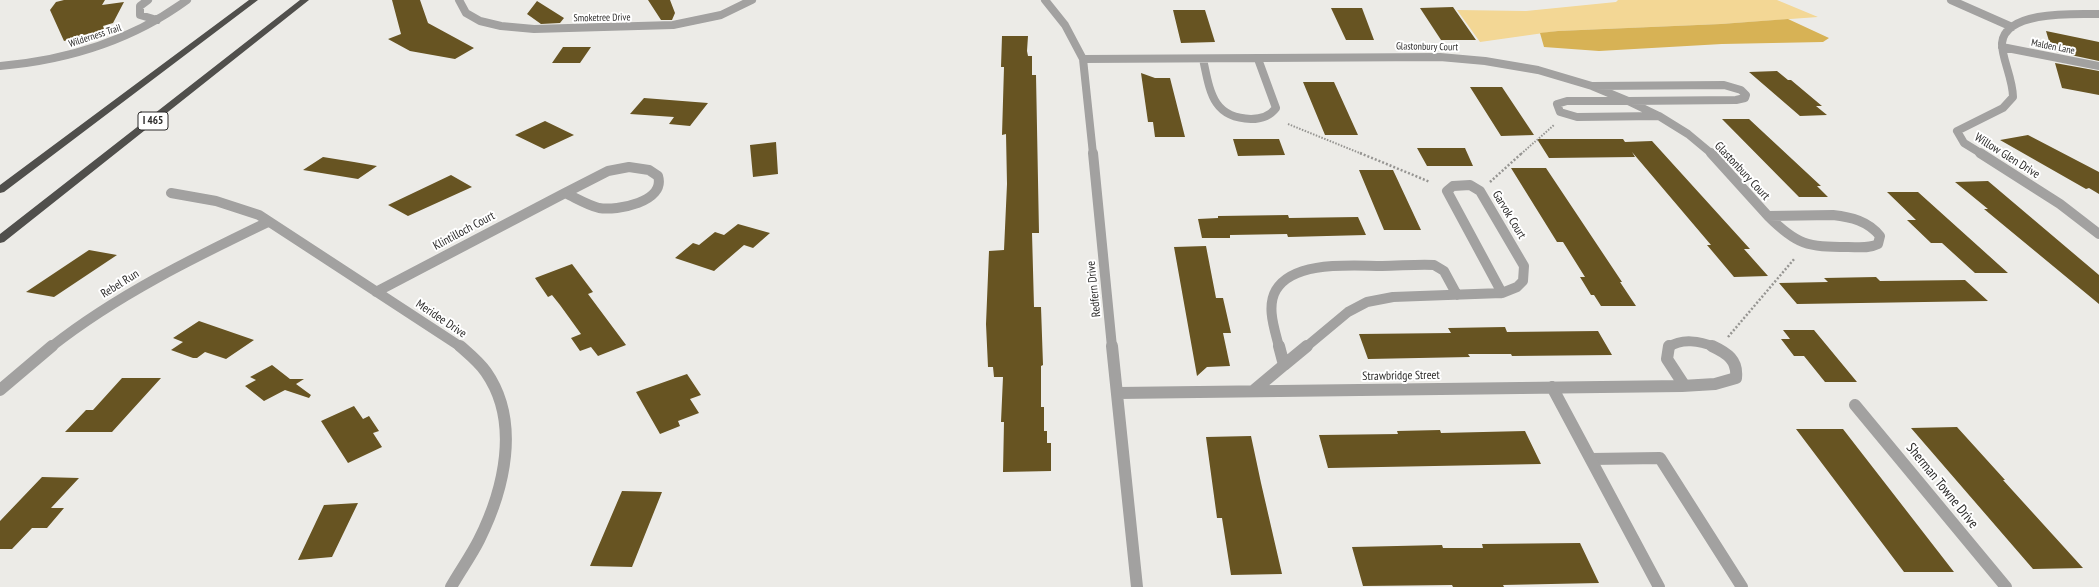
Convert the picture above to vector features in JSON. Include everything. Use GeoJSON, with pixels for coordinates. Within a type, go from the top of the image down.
{"type":"FeatureCollection","features":[{"type":"Feature","properties":{"kind":"highway"},"geometry":{"type":"LineString","coordinates":[[0,190],[254,0]]}},
{"type":"Feature","properties":{"kind":"highway","name":"I 465"},"geometry":{"type":"LineString","coordinates":[[0,240],[305,0]]}},
{"type":"Feature","properties":{"kind":"street"},"geometry":{"type":"LineString","coordinates":[[148,0],[140,6],[140,15],[157,20]]}},
{"type":"Feature","properties":{"kind":"street","name":"Wilderness Trail"},"geometry":{"type":"LineString","coordinates":[[0,66],[46,60],[85,51],[120,39],[157,20],[187,0]]}},
{"type":"Feature","properties":{"kind":"street","name":"Smoketree Drive"},"geometry":{"type":"LineString","coordinates":[[459,0],[462,10],[476,20],[501,26],[527,28],[667,26],[715,17],[732,11],[752,0]]}},
{"type":"Feature","properties":{"kind":"street","name":"Redfern Drive"},"geometry":{"type":"LineString","coordinates":[[1045,0],[1065,25],[1083,58],[1137,587]]}},
{"type":"Feature","properties":{"kind":"street"},"geometry":{"type":"LineString","coordinates":[[1951,0],[2012,27]]}},
{"type":"Feature","properties":{"kind":"street"},"geometry":{"type":"LineString","coordinates":[[2002,47],[2003,38],[2012,27],[2026,21],[2045,17],[2099,14]]}},
{"type":"Feature","properties":{"kind":"street","name":"Malden Lane"},"geometry":{"type":"LineString","coordinates":[[2002,47],[2099,66]]}},
{"type":"Feature","properties":{"kind":"street","name":"Willow Glen Drive"},"geometry":{"type":"LineString","coordinates":[[2002,47],[2013,86],[2013,97],[2002,108],[1957,131],[1964,144],[2060,204],[2099,234]]}},
{"type":"Feature","properties":{"kind":"street","name":"Glastonbury Court"},"geometry":{"type":"LineString","coordinates":[[1083,58],[1258,59],[1424,57],[1460,58],[1538,70],[1592,86],[1628,101],[1659,116],[1688,134],[1711,153],[1768,216],[1789,238],[1812,246],[1867,247],[1876,245],[1880,236],[1874,229],[1856,219],[1844,216],[1768,216]]}},
{"type":"Feature","properties":{"kind":"street"},"geometry":{"type":"LineString","coordinates":[[1202,59],[1215,106],[1226,114],[1250,119],[1268,115],[1276,108],[1258,59]]}},
{"type":"Feature","properties":{"kind":"street","name":"Glastonbury Court"},"geometry":{"type":"LineString","coordinates":[[1592,86],[1724,85],[1741,90],[1746,95],[1742,99],[1736,100],[1566,101],[1557,104],[1557,108],[1560,112],[1577,117],[1659,116]]}},
{"type":"Feature","properties":{"kind":"street","name":"Klintilloch Court"},"geometry":{"type":"LineString","coordinates":[[376,292],[565,193],[608,171],[625,168],[641,168],[658,176],[660,185],[654,194],[648,198],[636,204],[618,208],[593,206],[565,193]]}},
{"type":"Feature","properties":{"kind":"street","name":"Garvok Court"},"geometry":{"type":"LineString","coordinates":[[1253,391],[1358,305],[1387,297],[1502,293],[1515,289],[1524,282],[1526,274],[1524,266],[1480,191],[1467,185],[1453,186],[1447,191],[1502,293]]}},
{"type":"Feature","properties":{"kind":"street","name":"Meridee Drive"},"geometry":{"type":"LineString","coordinates":[[171,193],[210,198],[248,210],[457,343],[467,352],[489,378],[503,408],[507,429],[507,452],[494,504],[478,542],[451,587]]}},
{"type":"Feature","properties":{"kind":"street","name":"Rebel Run"},"geometry":{"type":"LineString","coordinates":[[0,390],[60,340],[133,291],[199,254],[268,222]]}},
{"type":"Feature","properties":{"kind":"street"},"geometry":{"type":"LineString","coordinates":[[1284,365],[1271,306],[1278,288],[1294,275],[1312,269],[1331,267],[1434,265],[1444,271],[1456,295]]}},
{"type":"Feature","properties":{"kind":"street","name":"Strawbridge Street"},"geometry":{"type":"LineString","coordinates":[[1118,393],[1552,387],[1684,385],[1726,384],[1736,378],[1738,369],[1737,365],[1728,355],[1713,346],[1689,341],[1676,343],[1669,346],[1667,359],[1684,385]]}},
{"type":"Feature","properties":{"kind":"street"},"geometry":{"type":"LineString","coordinates":[[1552,387],[1659,587]]}},
{"type":"Feature","properties":{"kind":"street","name":"Sherman Towne Drive"},"geometry":{"type":"LineString","coordinates":[[1855,405],[2006,587]]}},
{"type":"Feature","properties":{"kind":"street"},"geometry":{"type":"LineString","coordinates":[[1591,459],[1660,458],[1742,587]]}},
{"type":"Feature","properties":{"kind":"path"},"geometry":{"type":"LineString","coordinates":[[1490,182],[1556,123]]}},
{"type":"Feature","properties":{"kind":"path"},"geometry":{"type":"LineString","coordinates":[[1288,124],[1430,182]]}},
{"type":"Feature","properties":{"kind":"path"},"geometry":{"type":"LineString","coordinates":[[1726,338],[1795,258]]}},
{"type":"Feature","properties":{"kind":"shaded area"},"geometry":{"type":"Polygon","coordinates":[[[1618,0],[1777,0],[1818,17],[1721,24],[1558,31],[1480,42],[1457,10],[1526,11],[1616,2],[1618,0]]]}},
{"type":"Feature","properties":{"kind":"shaded area"},"geometry":{"type":"Polygon","coordinates":[[[1788,19],[1829,38],[1823,42],[1722,44],[1599,51],[1544,47],[1540,33],[1721,24],[1788,19]]]}},
{"type":"Feature","properties":{"kind":"building"},"geometry":{"type":"Polygon","coordinates":[[[64,0],[105,0],[102,5],[124,2],[113,23],[103,26],[105,31],[64,41],[50,10],[56,2],[64,0]]]}},
{"type":"Feature","properties":{"kind":"building"},"geometry":{"type":"Polygon","coordinates":[[[392,0],[420,0],[428,23],[474,48],[455,59],[410,51],[388,39],[401,34],[392,0]]]}},
{"type":"Feature","properties":{"kind":"building"},"geometry":{"type":"Polygon","coordinates":[[[648,0],[670,0],[675,13],[672,20],[661,20],[648,0]]]}},
{"type":"Feature","properties":{"kind":"building"},"geometry":{"type":"Polygon","coordinates":[[[537,1],[564,18],[560,23],[541,24],[527,14],[537,1]]]}},
{"type":"Feature","properties":{"kind":"building"},"geometry":{"type":"Polygon","coordinates":[[[1453,7],[1476,40],[1441,40],[1420,8],[1453,7]]]}},
{"type":"Feature","properties":{"kind":"building"},"geometry":{"type":"Polygon","coordinates":[[[1331,8],[1362,8],[1374,40],[1346,40],[1331,8]]]}},
{"type":"Feature","properties":{"kind":"building"},"geometry":{"type":"Polygon","coordinates":[[[1173,10],[1205,10],[1215,42],[1181,43],[1173,10]]]}},
{"type":"Feature","properties":{"kind":"building"},"geometry":{"type":"Polygon","coordinates":[[[2046,31],[2099,42],[2099,61],[2052,51],[2046,31]]]}},
{"type":"Feature","properties":{"kind":"building"},"geometry":{"type":"Polygon","coordinates":[[[1002,36],[1028,36],[1028,56],[1032,56],[1032,75],[1036,75],[1039,233],[1032,233],[1034,307],[1041,307],[1043,365],[1041,366],[1041,407],[1044,407],[1044,431],[1047,431],[1047,443],[1051,443],[1051,471],[1003,472],[1004,422],[1001,422],[1003,377],[994,377],[993,367],[988,367],[986,324],[989,251],[1004,250],[1007,184],[1006,134],[1002,135],[1004,67],[1001,67],[1002,36]]]}},
{"type":"Feature","properties":{"kind":"building"},"geometry":{"type":"Polygon","coordinates":[[[563,47],[591,47],[580,63],[552,63],[563,47]]]}},
{"type":"Feature","properties":{"kind":"building"},"geometry":{"type":"Polygon","coordinates":[[[2055,63],[2099,71],[2099,95],[2062,88],[2055,63]]]}},
{"type":"Feature","properties":{"kind":"building"},"geometry":{"type":"Polygon","coordinates":[[[1777,71],[1788,80],[1791,80],[1822,106],[1816,106],[1827,115],[1800,116],[1749,72],[1777,71]]]}},
{"type":"Feature","properties":{"kind":"building"},"geometry":{"type":"Polygon","coordinates":[[[1141,73],[1155,78],[1170,78],[1185,137],[1155,137],[1153,122],[1148,122],[1141,73]]]}},
{"type":"Feature","properties":{"kind":"building"},"geometry":{"type":"Polygon","coordinates":[[[1303,82],[1334,82],[1358,135],[1325,135],[1303,82]]]}},
{"type":"Feature","properties":{"kind":"building"},"geometry":{"type":"Polygon","coordinates":[[[1470,87],[1502,87],[1534,135],[1501,136],[1470,87]]]}},
{"type":"Feature","properties":{"kind":"building"},"geometry":{"type":"Polygon","coordinates":[[[644,98],[708,103],[690,126],[669,124],[674,117],[630,114],[644,98]]]}},
{"type":"Feature","properties":{"kind":"building"},"geometry":{"type":"Polygon","coordinates":[[[1722,119],[1749,119],[1821,186],[1817,186],[1828,197],[1799,197],[1722,119]]]}},
{"type":"Feature","properties":{"kind":"building"},"geometry":{"type":"Polygon","coordinates":[[[545,121],[574,135],[544,149],[515,135],[545,121]]]}},
{"type":"Feature","properties":{"kind":"building"},"geometry":{"type":"Polygon","coordinates":[[[2028,135],[2099,172],[2099,194],[2089,188],[2086,189],[2000,140],[2028,135]]]}},
{"type":"Feature","properties":{"kind":"building"},"geometry":{"type":"Polygon","coordinates":[[[1233,139],[1279,139],[1285,155],[1238,156],[1233,139]]]}},
{"type":"Feature","properties":{"kind":"building"},"geometry":{"type":"Polygon","coordinates":[[[1537,139],[1623,139],[1625,142],[1652,141],[1750,249],[1744,249],[1768,276],[1734,277],[1707,245],[1711,245],[1632,152],[1635,157],[1549,158],[1537,139]]]}},
{"type":"Feature","properties":{"kind":"building"},"geometry":{"type":"Polygon","coordinates":[[[776,142],[778,174],[753,177],[750,145],[776,142]]]}},
{"type":"Feature","properties":{"kind":"building"},"geometry":{"type":"Polygon","coordinates":[[[1417,148],[1465,148],[1473,166],[1427,166],[1417,148]]]}},
{"type":"Feature","properties":{"kind":"building"},"geometry":{"type":"Polygon","coordinates":[[[323,157],[377,166],[358,179],[303,170],[323,157]]]}},
{"type":"Feature","properties":{"kind":"building"},"geometry":{"type":"Polygon","coordinates":[[[1511,168],[1546,168],[1622,282],[1620,282],[1636,306],[1601,306],[1594,295],[1591,295],[1580,277],[1585,277],[1563,242],[1557,242],[1511,168]]]}},
{"type":"Feature","properties":{"kind":"building"},"geometry":{"type":"Polygon","coordinates":[[[1359,170],[1393,170],[1421,230],[1384,230],[1359,170]]]}},
{"type":"Feature","properties":{"kind":"building"},"geometry":{"type":"Polygon","coordinates":[[[451,175],[472,187],[408,216],[388,205],[451,175]]]}},
{"type":"Feature","properties":{"kind":"building"},"geometry":{"type":"Polygon","coordinates":[[[1988,181],[2099,275],[2099,304],[1984,209],[1988,209],[1955,182],[1988,181]]]}},
{"type":"Feature","properties":{"kind":"building"},"geometry":{"type":"Polygon","coordinates":[[[1887,192],[1918,192],[2008,273],[1975,273],[1942,243],[1931,243],[1907,220],[1916,220],[1887,192]]]}},
{"type":"Feature","properties":{"kind":"building"},"geometry":{"type":"Polygon","coordinates":[[[1288,215],[1289,218],[1358,217],[1366,235],[1288,237],[1287,234],[1230,235],[1230,238],[1202,238],[1198,219],[1218,218],[1218,216],[1288,215]]]}},
{"type":"Feature","properties":{"kind":"building"},"geometry":{"type":"Polygon","coordinates":[[[738,224],[770,233],[753,248],[744,245],[714,271],[675,258],[693,243],[699,245],[715,232],[724,235],[738,224]]]}},
{"type":"Feature","properties":{"kind":"building"},"geometry":{"type":"Polygon","coordinates":[[[1206,246],[1216,298],[1223,298],[1231,333],[1223,333],[1230,366],[1207,367],[1197,376],[1174,247],[1206,246]]]}},
{"type":"Feature","properties":{"kind":"building"},"geometry":{"type":"Polygon","coordinates":[[[89,250],[117,255],[54,297],[26,292],[89,250]]]}},
{"type":"Feature","properties":{"kind":"building"},"geometry":{"type":"Polygon","coordinates":[[[572,264],[593,292],[588,294],[626,345],[598,356],[591,347],[580,351],[571,338],[581,334],[552,295],[548,297],[535,278],[572,264]]]}},
{"type":"Feature","properties":{"kind":"building"},"geometry":{"type":"Polygon","coordinates":[[[1876,277],[1880,281],[1965,280],[1988,301],[1797,304],[1779,283],[1828,282],[1824,278],[1876,277]]]}},
{"type":"Feature","properties":{"kind":"building"},"geometry":{"type":"Polygon","coordinates":[[[199,321],[254,340],[226,359],[205,352],[197,358],[193,358],[171,350],[183,342],[173,338],[199,321]]]}},
{"type":"Feature","properties":{"kind":"building"},"geometry":{"type":"Polygon","coordinates":[[[1505,327],[1507,332],[1598,331],[1612,355],[1512,356],[1511,354],[1468,354],[1470,357],[1368,359],[1359,334],[1451,333],[1448,328],[1505,327]]]}},
{"type":"Feature","properties":{"kind":"building"},"geometry":{"type":"Polygon","coordinates":[[[1783,330],[1814,330],[1857,382],[1825,382],[1804,356],[1794,356],[1781,339],[1790,339],[1783,330]]]}},
{"type":"Feature","properties":{"kind":"building"},"geometry":{"type":"Polygon","coordinates":[[[272,365],[290,379],[304,379],[296,384],[311,395],[309,398],[285,390],[264,401],[245,386],[256,380],[250,377],[272,365]]]}},
{"type":"Feature","properties":{"kind":"building"},"geometry":{"type":"Polygon","coordinates":[[[687,374],[701,395],[690,399],[699,413],[678,421],[680,426],[660,434],[636,392],[687,374]]]}},
{"type":"Feature","properties":{"kind":"building"},"geometry":{"type":"Polygon","coordinates":[[[122,378],[161,378],[112,432],[65,432],[86,410],[93,410],[122,378]]]}},
{"type":"Feature","properties":{"kind":"building"},"geometry":{"type":"Polygon","coordinates":[[[354,406],[363,419],[369,416],[379,431],[373,433],[382,447],[348,463],[321,421],[354,406]]]}},
{"type":"Feature","properties":{"kind":"building"},"geometry":{"type":"Polygon","coordinates":[[[1957,427],[2083,568],[2033,569],[1911,428],[1957,427]]]}},
{"type":"Feature","properties":{"kind":"building"},"geometry":{"type":"Polygon","coordinates":[[[1796,429],[1843,429],[1954,572],[1904,572],[1796,429]]]}},
{"type":"Feature","properties":{"kind":"building"},"geometry":{"type":"Polygon","coordinates":[[[1440,430],[1441,433],[1525,431],[1541,464],[1328,468],[1319,435],[1398,434],[1397,431],[1440,430]]]}},
{"type":"Feature","properties":{"kind":"building"},"geometry":{"type":"Polygon","coordinates":[[[1251,436],[1282,574],[1231,575],[1222,518],[1217,518],[1206,437],[1251,436]]]}},
{"type":"Feature","properties":{"kind":"building"},"geometry":{"type":"Polygon","coordinates":[[[42,477],[79,478],[51,508],[64,508],[47,528],[32,528],[12,549],[0,549],[0,521],[42,477]]]}},
{"type":"Feature","properties":{"kind":"building"},"geometry":{"type":"Polygon","coordinates":[[[622,491],[662,492],[632,567],[590,566],[622,491]]]}},
{"type":"Feature","properties":{"kind":"building"},"geometry":{"type":"Polygon","coordinates":[[[358,503],[332,557],[298,560],[324,505],[358,503]]]}},
{"type":"Feature","properties":{"kind":"building"},"geometry":{"type":"Polygon","coordinates":[[[1580,543],[1599,583],[1503,585],[1504,587],[1453,587],[1452,585],[1363,586],[1352,547],[1442,545],[1443,548],[1483,548],[1482,544],[1580,543]]]}}]}
